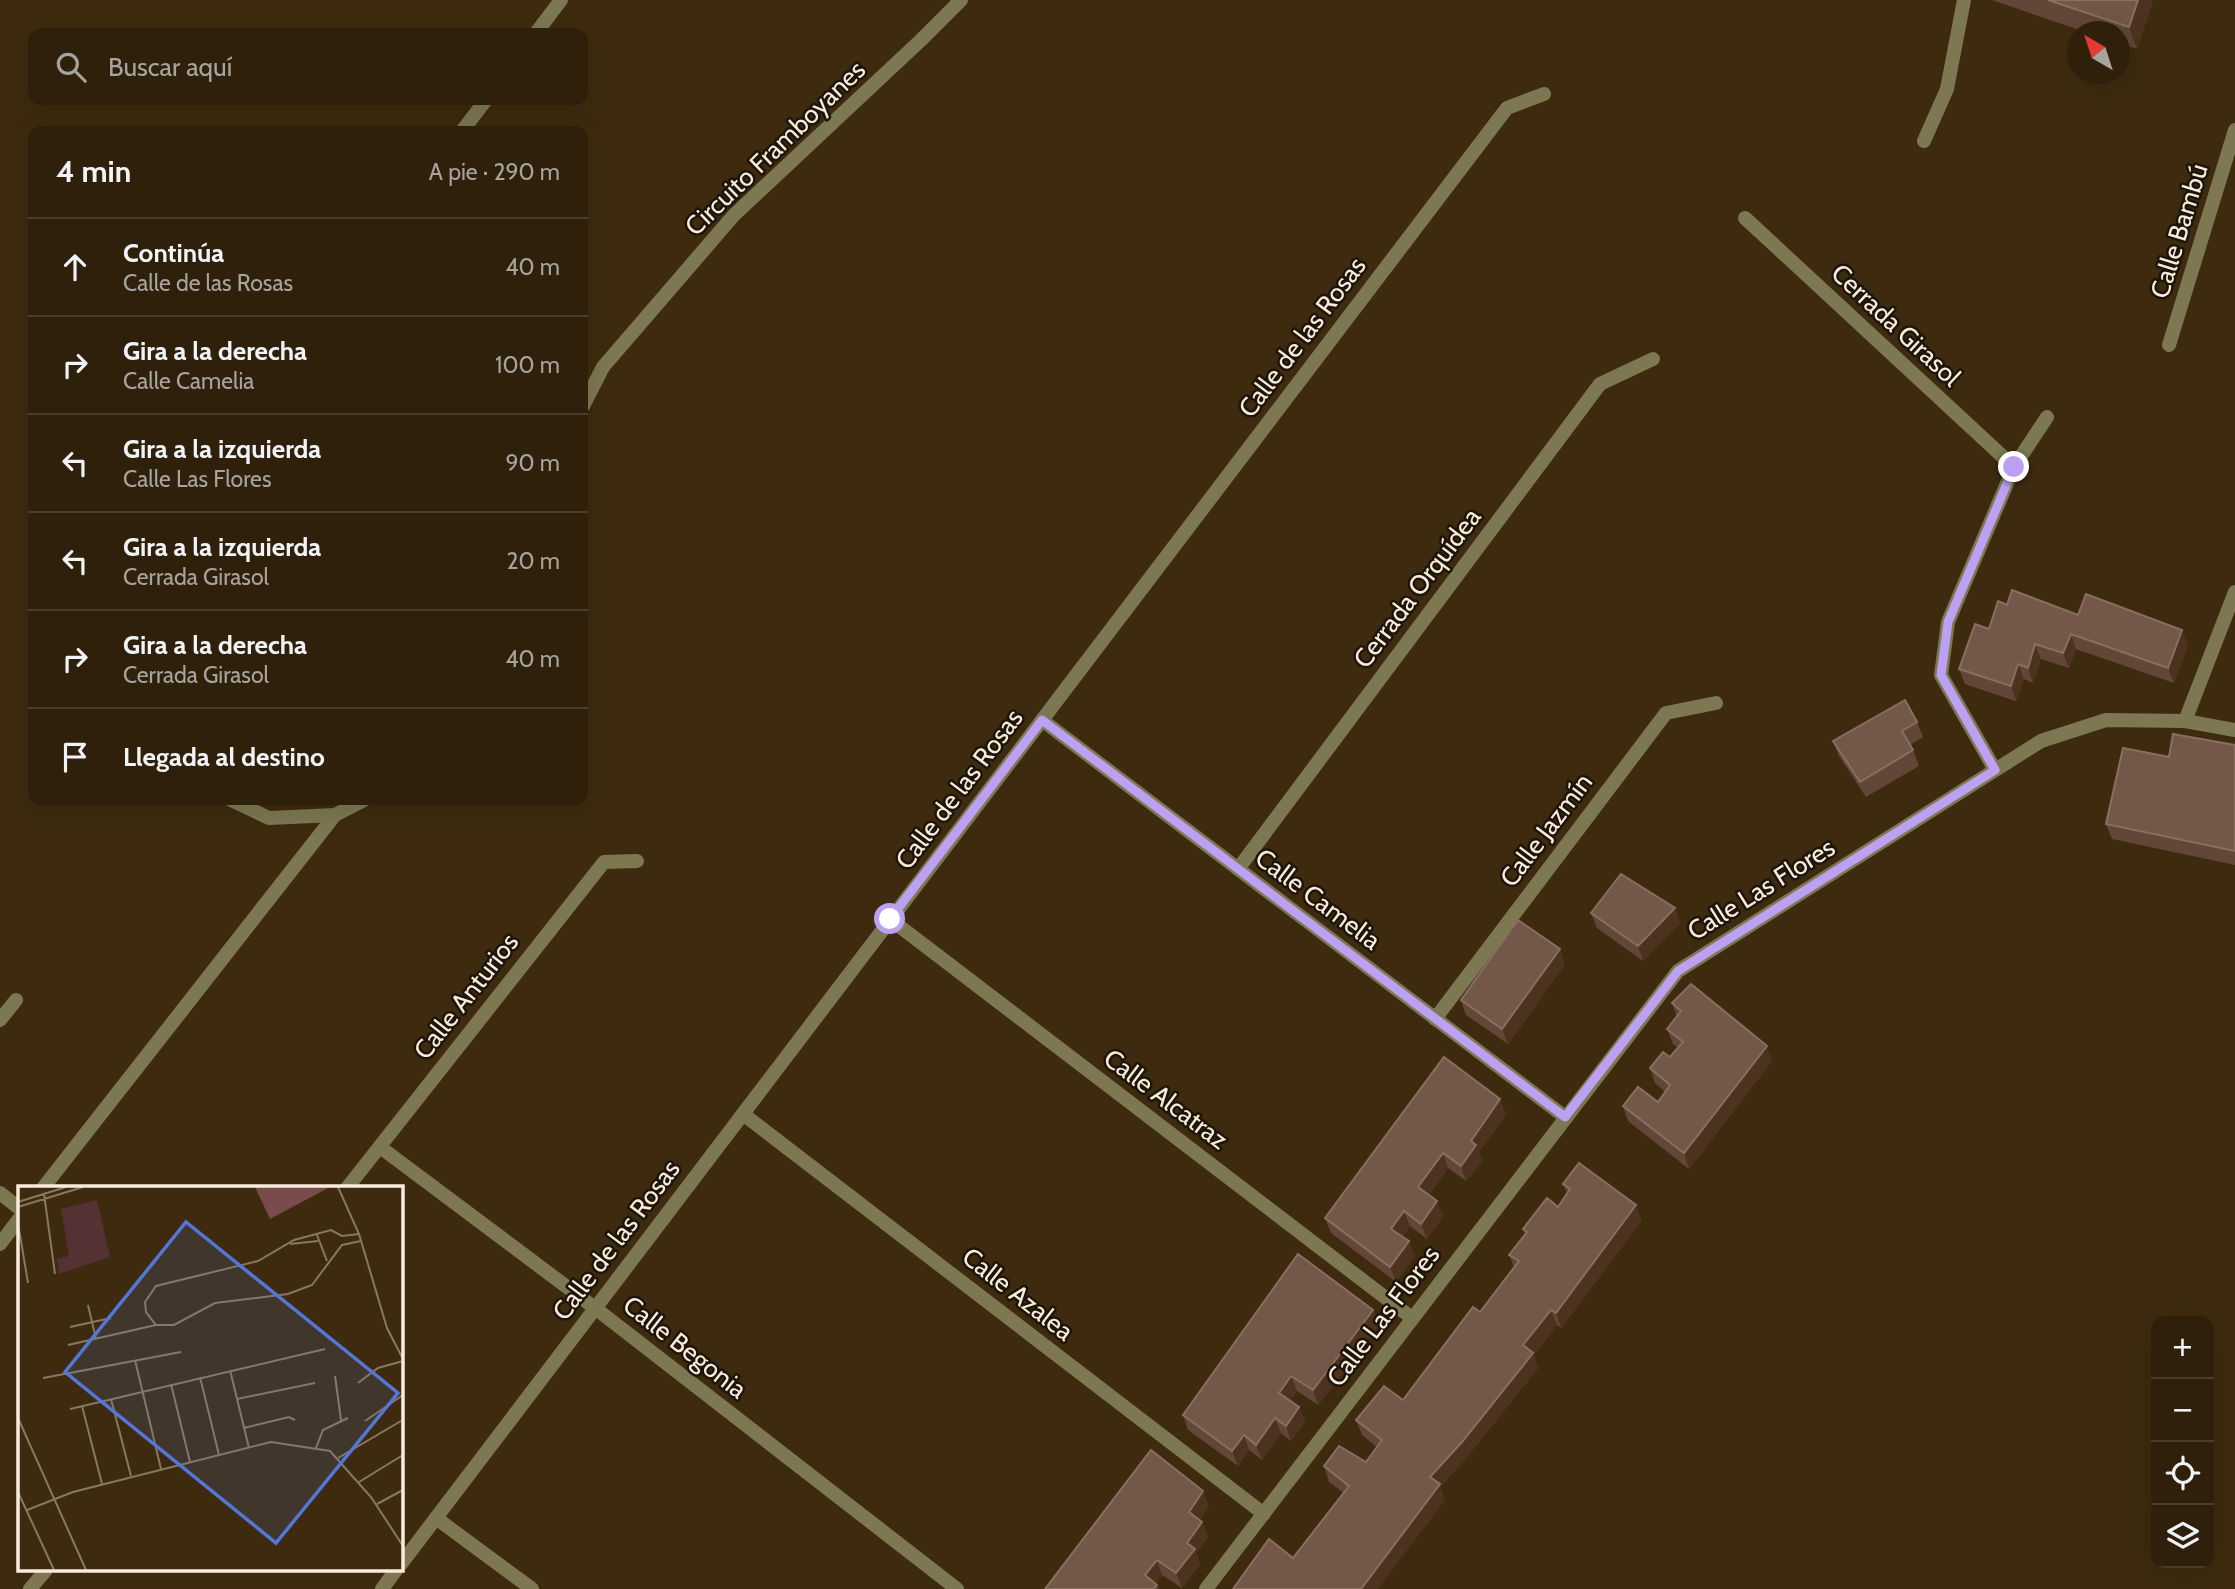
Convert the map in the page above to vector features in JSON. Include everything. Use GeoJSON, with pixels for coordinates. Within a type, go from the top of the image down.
{"type":"FeatureCollection","features":[{"type":"Feature","properties":{"kind":"street"},"geometry":{"type":"LineString","coordinates":[[540,28],[561,0]]}},
{"type":"Feature","properties":{"kind":"street","name":"Circuito Framboyanes"},"geometry":{"type":"LineString","coordinates":[[588,396],[603,367],[734,215],[961,0]]}},
{"type":"Feature","properties":{"kind":"street"},"geometry":{"type":"LineString","coordinates":[[1924,141],[1947,89],[1964,0]]}},
{"type":"Feature","properties":{"kind":"street","name":"Calle de las Rosas"},"geometry":{"type":"LineString","coordinates":[[402,1563],[1507,108],[1544,94]]}},
{"type":"Feature","properties":{"kind":"street"},"geometry":{"type":"LineString","coordinates":[[466,126],[482,105]]}},
{"type":"Feature","properties":{"kind":"street","name":"Calle Bambú"},"geometry":{"type":"LineString","coordinates":[[2169,345],[2235,130]]}},
{"type":"Feature","properties":{"kind":"street","name":"Cerrada Girasol"},"geometry":{"type":"LineString","coordinates":[[1745,218],[2014,467]]}},
{"type":"Feature","properties":{"kind":"street","name":"Cerrada Orquídea"},"geometry":{"type":"LineString","coordinates":[[1238,869],[1600,384],[1653,359]]}},
{"type":"Feature","properties":{"kind":"street"},"geometry":{"type":"LineString","coordinates":[[1995,770],[1941,675],[1948,622],[2014,467],[2047,416]]}},
{"type":"Feature","properties":{"kind":"street"},"geometry":{"type":"LineString","coordinates":[[2185,721],[2235,592]]}},
{"type":"Feature","properties":{"kind":"street","name":"Calle Jazmín"},"geometry":{"type":"LineString","coordinates":[[1435,1018],[1666,713],[1716,703]]}},
{"type":"Feature","properties":{"kind":"street","name":"Calle Camelia"},"geometry":{"type":"LineString","coordinates":[[1042,720],[1565,1117]]}},
{"type":"Feature","properties":{"kind":"street","name":"Calle Las Flores"},"geometry":{"type":"LineString","coordinates":[[1206,1589],[1678,971],[2041,741],[2106,720],[2185,721],[2235,730]]}},
{"type":"Feature","properties":{"kind":"street"},"geometry":{"type":"LineString","coordinates":[[242,805],[269,818],[335,815]]}},
{"type":"Feature","properties":{"kind":"street"},"geometry":{"type":"LineString","coordinates":[[45,1186],[335,815],[354,805]]}},
{"type":"Feature","properties":{"kind":"street","name":"Calle Anturios"},"geometry":{"type":"LineString","coordinates":[[349,1186],[604,862],[638,861]]}},
{"type":"Feature","properties":{"kind":"street","name":"Calle Alcatraz"},"geometry":{"type":"LineString","coordinates":[[890,919],[1412,1318]]}},
{"type":"Feature","properties":{"kind":"street"},"geometry":{"type":"LineString","coordinates":[[0,1020],[16,1000]]}},
{"type":"Feature","properties":{"kind":"street","name":"Calle Azalea"},"geometry":{"type":"LineString","coordinates":[[743,1114],[1264,1514]]}},
{"type":"Feature","properties":{"kind":"street","name":"Calle Begonia"},"geometry":{"type":"LineString","coordinates":[[380,1147],[595,1308],[957,1589]]}},
{"type":"Feature","properties":{"kind":"street"},"geometry":{"type":"LineString","coordinates":[[0,1193],[18,1207]]}},
{"type":"Feature","properties":{"kind":"street"},"geometry":{"type":"LineString","coordinates":[[0,1244],[18,1220]]}},
{"type":"Feature","properties":{"kind":"street"},"geometry":{"type":"LineString","coordinates":[[436,1518],[532,1589]]}},
{"type":"Feature","properties":{"kind":"street"},"geometry":{"type":"LineString","coordinates":[[30,1589],[44,1572]]}},
{"type":"Feature","properties":{"kind":"street"},"geometry":{"type":"LineString","coordinates":[[382,1589],[395,1572]]}},
{"type":"Feature","properties":{"kind":"building"},"geometry":{"type":"Polygon","coordinates":[[[2048,0],[2138,0],[2130,24],[2130,21],[2111,21],[2048,0]]]}},
{"type":"Feature","properties":{"kind":"building"},"geometry":{"type":"Polygon","coordinates":[[[2012,590],[2078,615],[2086,594],[2182,630],[2168,668],[2071,634],[2063,653],[2035,644],[2028,668],[2018,664],[2011,686],[1959,669],[1975,624],[1989,629],[1998,601],[2007,605],[2012,590]]]}},
{"type":"Feature","properties":{"kind":"building"},"geometry":{"type":"Polygon","coordinates":[[[1905,700],[1917,722],[1902,731],[1913,750],[1860,782],[1833,741],[1905,700]]]}},
{"type":"Feature","properties":{"kind":"building"},"geometry":{"type":"Polygon","coordinates":[[[2173,734],[2235,745],[2235,851],[2106,824],[2123,748],[2169,757],[2173,734]]]}},
{"type":"Feature","properties":{"kind":"building"},"geometry":{"type":"Polygon","coordinates":[[[1621,874],[1675,908],[1638,946],[1591,913],[1621,874]]]}},
{"type":"Feature","properties":{"kind":"building"},"geometry":{"type":"Polygon","coordinates":[[[1518,920],[1560,949],[1502,1029],[1461,1000],[1518,920]]]}},
{"type":"Feature","properties":{"kind":"building"},"geometry":{"type":"Polygon","coordinates":[[[1691,984],[1767,1046],[1684,1153],[1623,1106],[1638,1087],[1658,1102],[1670,1085],[1650,1068],[1663,1052],[1670,1057],[1683,1042],[1667,1029],[1681,1011],[1672,1003],[1691,984]]]}},
{"type":"Feature","properties":{"kind":"building"},"geometry":{"type":"Polygon","coordinates":[[[1444,1057],[1500,1099],[1471,1141],[1476,1145],[1461,1166],[1443,1153],[1418,1187],[1437,1201],[1421,1224],[1404,1211],[1391,1229],[1409,1241],[1390,1267],[1325,1218],[1444,1057]]]}},
{"type":"Feature","properties":{"kind":"building"},"geometry":{"type":"Polygon","coordinates":[[[1579,1163],[1636,1205],[1556,1313],[1551,1310],[1523,1345],[1533,1353],[1462,1442],[1430,1477],[1440,1484],[1361,1589],[1233,1589],[1269,1539],[1293,1558],[1349,1486],[1324,1466],[1339,1446],[1366,1462],[1382,1440],[1356,1420],[1384,1386],[1403,1400],[1473,1307],[1480,1312],[1519,1261],[1509,1255],[1527,1232],[1523,1229],[1547,1198],[1558,1207],[1570,1189],[1563,1184],[1579,1163]]]}},
{"type":"Feature","properties":{"kind":"building"},"geometry":{"type":"Polygon","coordinates":[[[1298,1254],[1373,1310],[1313,1390],[1291,1376],[1279,1393],[1299,1407],[1286,1426],[1275,1418],[1256,1445],[1244,1435],[1232,1451],[1183,1415],[1298,1254]]]}},
{"type":"Feature","properties":{"kind":"building"},"geometry":{"type":"Polygon","coordinates":[[[1151,1450],[1203,1491],[1189,1512],[1202,1522],[1187,1543],[1195,1549],[1176,1573],[1157,1560],[1145,1575],[1157,1585],[1153,1589],[1045,1589],[1151,1450]]]}},
{"type":"Feature","properties":{"kind":"route"},"geometry":{"type":"LineString","coordinates":[[890,919],[1042,720],[1565,1117],[1678,971],[1995,770],[1941,675],[1948,622],[2014,467]]}}]}
